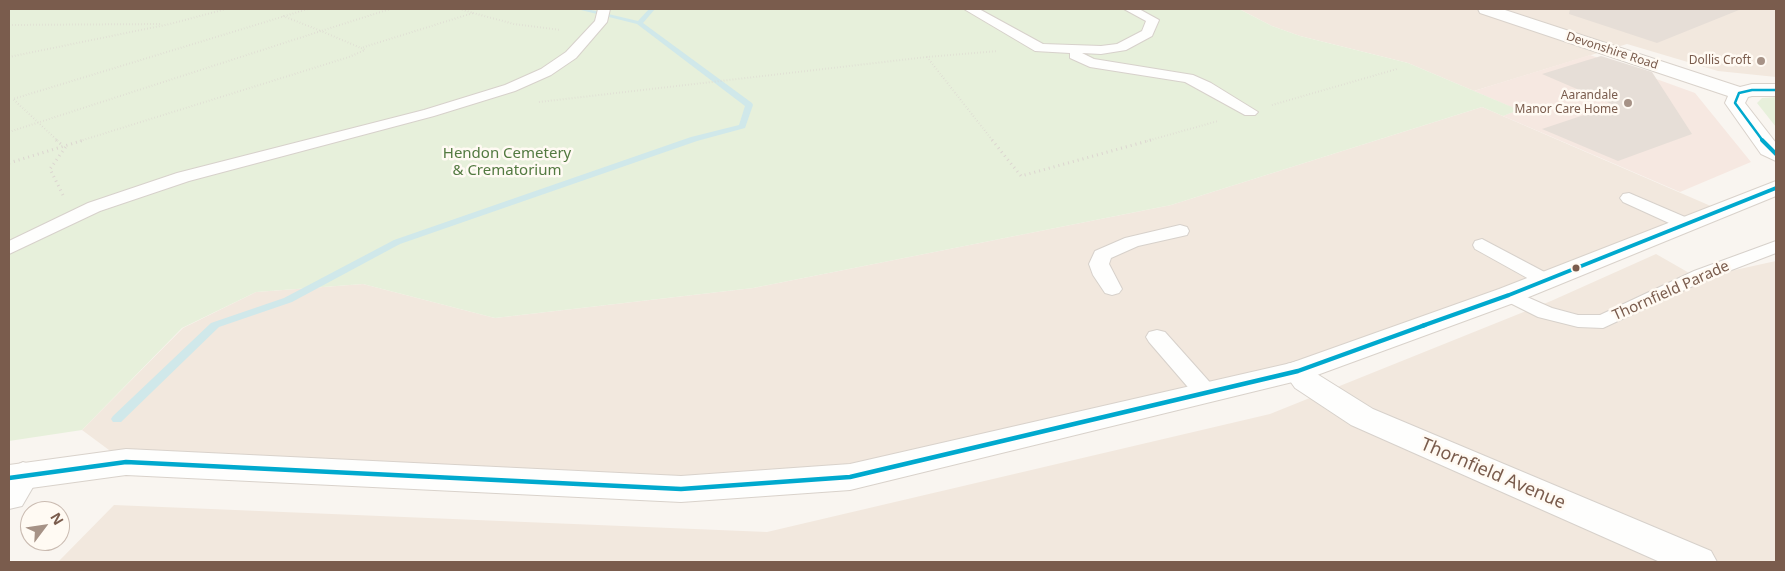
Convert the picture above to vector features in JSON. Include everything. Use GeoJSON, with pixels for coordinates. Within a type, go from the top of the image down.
{"type":"FeatureCollection","features":[{"type":"Feature","properties":{"kind":"main road","name":"Devonshire Road"},"geometry":{"type":"LineString","coordinates":[[1486,9],[1739,93]]}},
{"type":"Feature","properties":{"kind":"main road"},"geometry":{"type":"LineString","coordinates":[[1776,90],[1752,90],[1739,93],[1735,102],[1770,149],[1776,154]]}},
{"type":"Feature","properties":{"kind":"main road"},"geometry":{"type":"LineString","coordinates":[[14,483],[126,462],[681,489],[850,477],[1298,371],[1509,295],[1776,188]]}},
{"type":"Feature","properties":{"kind":"main road","name":"Thornfield Avenue"},"geometry":{"type":"LineString","coordinates":[[1298,371],[1306,381],[1362,417],[1698,562]]}},
{"type":"Feature","properties":{"kind":"lane"},"geometry":{"type":"LineString","coordinates":[[9,248],[94,207],[183,177],[429,113],[510,88],[546,72],[571,55],[601,22],[604,9]]}},
{"type":"Feature","properties":{"kind":"lane"},"geometry":{"type":"LineString","coordinates":[[970,9],[1040,48],[1067,50],[1101,50],[1120,47],[1135,41],[1147,33],[1153,20],[1130,9]]}},
{"type":"Feature","properties":{"kind":"lane"},"geometry":{"type":"LineString","coordinates":[[1067,50],[1090,63],[1188,78],[1206,86],[1250,112]]}},
{"type":"Feature","properties":{"kind":"lane"},"geometry":{"type":"LineString","coordinates":[[1629,198],[1686,224]]}},
{"type":"Feature","properties":{"kind":"lane"},"geometry":{"type":"LineString","coordinates":[[1112,289],[1103,275],[1099,264],[1102,255],[1132,242],[1180,232]]}},
{"type":"Feature","properties":{"kind":"lane"},"geometry":{"type":"LineString","coordinates":[[1482,245],[1545,280]]}},
{"type":"Feature","properties":{"kind":"lane","name":"Thornfield Parade"},"geometry":{"type":"LineString","coordinates":[[1509,295],[1545,313],[1578,321],[1603,322],[1701,275],[1776,247]]}},
{"type":"Feature","properties":{"kind":"lane"},"geometry":{"type":"LineString","coordinates":[[1157,337],[1207,394]]}},
{"type":"Feature","properties":{"kind":"path"},"geometry":{"type":"LineString","coordinates":[[9,57],[170,24],[226,9]]}},
{"type":"Feature","properties":{"kind":"path"},"geometry":{"type":"LineString","coordinates":[[63,146],[13,99],[308,9]]}},
{"type":"Feature","properties":{"kind":"path"},"geometry":{"type":"LineString","coordinates":[[9,132],[390,9]]}},
{"type":"Feature","properties":{"kind":"path"},"geometry":{"type":"LineString","coordinates":[[460,9],[514,24],[566,30],[594,30]]}},
{"type":"Feature","properties":{"kind":"path"},"geometry":{"type":"LineString","coordinates":[[361,48],[473,13]]}},
{"type":"Feature","properties":{"kind":"path"},"geometry":{"type":"LineString","coordinates":[[9,163],[349,57],[365,50],[283,16]]}},
{"type":"Feature","properties":{"kind":"path"},"geometry":{"type":"LineString","coordinates":[[9,26],[170,24]]}},
{"type":"Feature","properties":{"kind":"path"},"geometry":{"type":"LineString","coordinates":[[536,102],[927,57],[1040,48]]}},
{"type":"Feature","properties":{"kind":"path"},"geometry":{"type":"LineString","coordinates":[[927,57],[1021,176],[1397,69]]}},
{"type":"Feature","properties":{"kind":"path"},"geometry":{"type":"LineString","coordinates":[[67,144],[50,169],[74,216]]}},
{"type":"Feature","properties":{"kind":"shaded area"},"geometry":{"type":"Polygon","coordinates":[[[1239,9],[1776,9],[1776,77],[1718,71],[1627,44],[1474,91],[1408,63],[1300,36],[1272,26],[1239,9]]]}},
{"type":"Feature","properties":{"kind":"shaded area"},"geometry":{"type":"Polygon","coordinates":[[[1590,55],[1695,93],[1751,162],[1680,192],[1503,116],[1518,110],[1474,91],[1590,55]]]}},
{"type":"Feature","properties":{"kind":"shaded area"},"geometry":{"type":"Polygon","coordinates":[[[1482,107],[1720,210],[1276,387],[1207,394],[787,484],[136,470],[82,430],[183,328],[256,292],[363,284],[495,318],[753,288],[1171,205],[1482,107]]]}},
{"type":"Feature","properties":{"kind":"shaded area"},"geometry":{"type":"Polygon","coordinates":[[[1656,254],[1698,278],[1776,261],[1776,562],[58,562],[114,505],[767,532],[1270,414],[1551,301],[1656,254]]]}},
{"type":"Feature","properties":{"kind":"green space","name":"Hendon Cemetery & Crematorium"},"geometry":{"type":"Polygon","coordinates":[[[9,9],[1239,9],[1272,26],[1300,36],[1408,63],[1519,110],[1503,116],[1482,107],[1171,205],[753,288],[495,318],[363,284],[256,292],[182,328],[82,430],[9,441],[9,9]]]}},
{"type":"Feature","properties":{"kind":"green space"},"geometry":{"type":"Polygon","coordinates":[[[1776,97],[1776,127],[1757,103],[1762,98],[1776,97]]]}},
{"type":"Feature","properties":{"kind":"building"},"geometry":{"type":"Polygon","coordinates":[[[1570,9],[1739,10],[1657,43],[1569,14],[1570,9]]]}},
{"type":"Feature","properties":{"kind":"building","name":"Aarandale Manor Care Home"},"geometry":{"type":"Polygon","coordinates":[[[1601,56],[1652,72],[1692,134],[1618,161],[1542,129],[1614,105],[1542,74],[1601,56]]]}},
{"type":"Feature","properties":{"kind":"waterway"},"geometry":{"type":"LineString","coordinates":[[580,9],[639,23]]}},
{"type":"Feature","properties":{"kind":"waterway"},"geometry":{"type":"LineString","coordinates":[[639,23],[652,9]]}},
{"type":"Feature","properties":{"kind":"waterway"},"geometry":{"type":"LineString","coordinates":[[117,419],[215,325],[288,300],[397,242],[694,139],[742,126],[749,105],[639,23]]}},
{"type":"Feature","properties":{"kind":"transit line"},"geometry":{"type":"LineString","coordinates":[[1776,90],[1752,90],[1739,93],[1735,103],[1769,149],[1776,154]]}},
{"type":"Feature","properties":{"kind":"transit line"},"geometry":{"type":"LineString","coordinates":[[9,478],[126,462],[681,489],[850,477],[1298,371],[1509,295],[1776,188]]}},
{"type":"Feature","properties":{"kind":"place","name":"Dollis Croft"},"geometry":{"type":"Point","coordinates":[1761,61]}},
{"type":"Feature","properties":{"kind":"place","name":"Aarandale Manor Care Home"},"geometry":{"type":"Point","coordinates":[1628,103]}}]}
